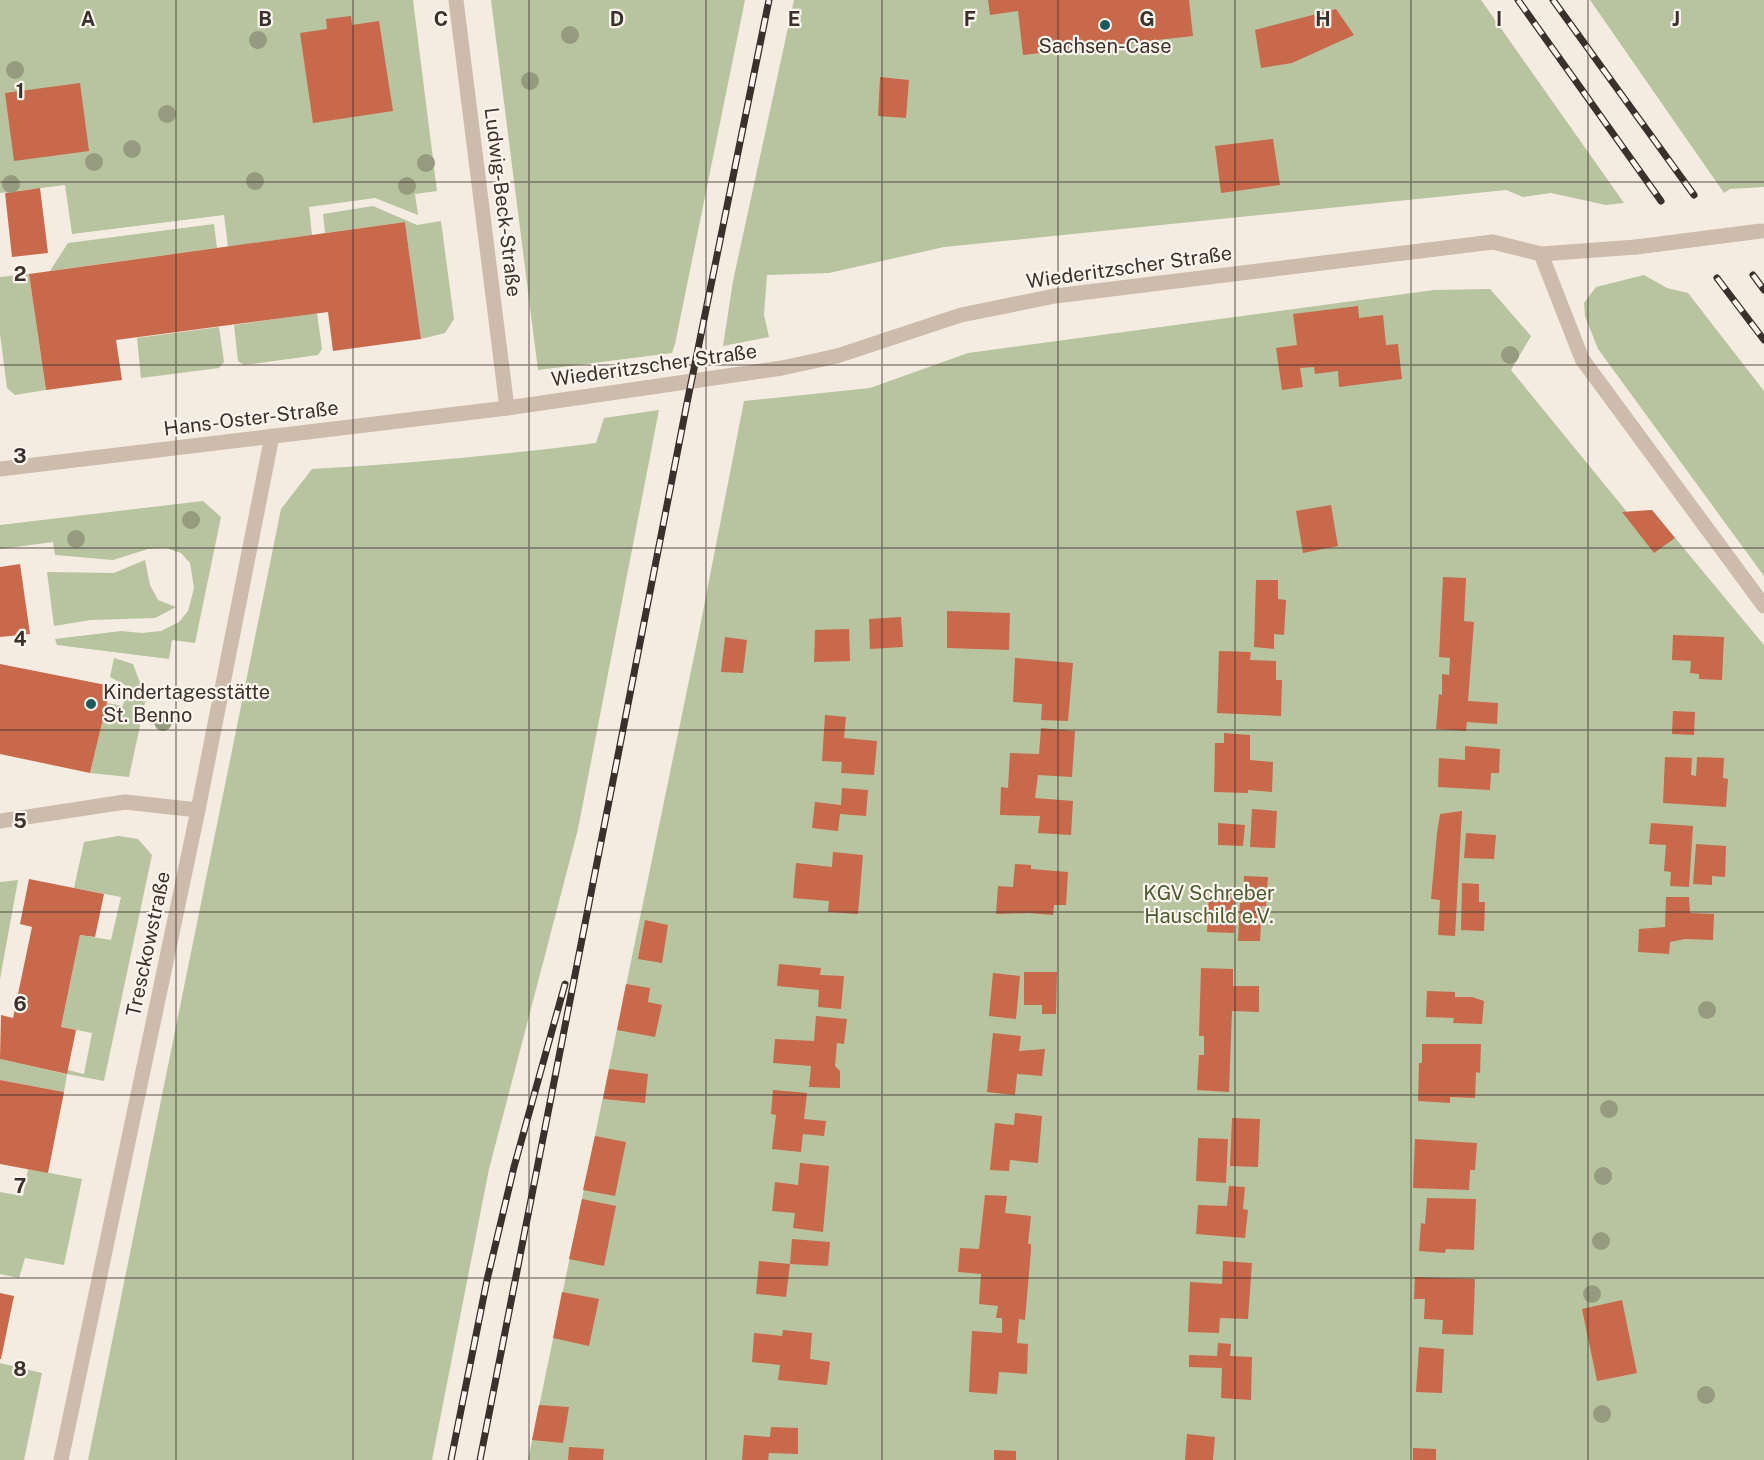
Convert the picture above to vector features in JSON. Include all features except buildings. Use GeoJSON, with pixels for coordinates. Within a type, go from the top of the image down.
{"type":"FeatureCollection","features":[{"type":"Feature","properties":{"kind":"street","name":"Ludwig-Beck-Straße"},"geometry":{"type":"LineString","coordinates":[[456,0],[507,408]]}},
{"type":"Feature","properties":{"kind":"street","name":"Wiederitzscher Straße"},"geometry":{"type":"LineString","coordinates":[[507,408],[782,368],[837,357],[961,315],[1055,296],[1493,242],[1541,254],[1636,247],[1762,230]]}},
{"type":"Feature","properties":{"kind":"street"},"geometry":{"type":"LineString","coordinates":[[1541,254],[1582,359],[1764,606]]}},
{"type":"Feature","properties":{"kind":"street","name":"Hans-Oster-Straße"},"geometry":{"type":"LineString","coordinates":[[0,469],[507,408]]}},
{"type":"Feature","properties":{"kind":"street","name":"Tresckowstraße"},"geometry":{"type":"LineString","coordinates":[[61,1460],[198,810],[273,436]]}},
{"type":"Feature","properties":{"kind":"street"},"geometry":{"type":"LineString","coordinates":[[0,821],[125,802],[198,810]]}},
{"type":"Feature","properties":{"kind":"green space"},"geometry":{"type":"Polygon","coordinates":[[[0,0],[413,0],[437,191],[415,194],[418,215],[375,198],[309,207],[312,235],[228,247],[224,215],[72,234],[65,185],[0,193],[0,0]]]}},
{"type":"Feature","properties":{"kind":"green space"},"geometry":{"type":"Polygon","coordinates":[[[491,0],[745,0],[672,353],[538,370],[491,0]]]}},
{"type":"Feature","properties":{"kind":"green space"},"geometry":{"type":"Polygon","coordinates":[[[794,0],[1481,0],[1624,203],[1606,205],[1551,193],[1523,197],[1506,190],[944,247],[829,273],[767,275],[764,315],[769,337],[723,346],[733,281],[794,0]]]}},
{"type":"Feature","properties":{"kind":"green space"},"geometry":{"type":"Polygon","coordinates":[[[1590,0],[1764,0],[1764,187],[1730,189],[1724,193],[1590,0]]]}},
{"type":"Feature","properties":{"kind":"green space"},"geometry":{"type":"Polygon","coordinates":[[[373,206],[417,225],[441,221],[454,319],[445,333],[421,339],[405,222],[325,233],[323,214],[373,206]]]}},
{"type":"Feature","properties":{"kind":"green space"},"geometry":{"type":"Polygon","coordinates":[[[214,224],[217,248],[50,271],[68,243],[214,224]]]}},
{"type":"Feature","properties":{"kind":"green space"},"geometry":{"type":"Polygon","coordinates":[[[29,274],[46,390],[15,395],[7,388],[0,334],[0,277],[29,274]]]}},
{"type":"Feature","properties":{"kind":"green space"},"geometry":{"type":"Polygon","coordinates":[[[1644,275],[1667,288],[1688,293],[1764,391],[1764,576],[1598,349],[1585,316],[1584,303],[1596,287],[1644,275]]]}},
{"type":"Feature","properties":{"kind":"green space","name":"KGV Schreber Hauschild e.V."},"geometry":{"type":"Polygon","coordinates":[[[1490,289],[1531,336],[1511,370],[1627,512],[1652,510],[1764,645],[1764,1460],[528,1460],[698,637],[744,401],[870,388],[968,353],[1434,290],[1490,289]]]}},
{"type":"Feature","properties":{"kind":"green space"},"geometry":{"type":"Polygon","coordinates":[[[317,313],[322,349],[318,355],[244,365],[238,361],[234,325],[317,313]]]}},
{"type":"Feature","properties":{"kind":"green space"},"geometry":{"type":"Polygon","coordinates":[[[219,327],[224,362],[219,368],[141,378],[137,338],[219,327]]]}},
{"type":"Feature","properties":{"kind":"green space"},"geometry":{"type":"Polygon","coordinates":[[[659,410],[578,829],[489,1169],[432,1460],[88,1460],[281,509],[312,469],[454,459],[596,443],[604,418],[659,410]]]}},
{"type":"Feature","properties":{"kind":"green space"},"geometry":{"type":"Polygon","coordinates":[[[203,501],[221,517],[195,643],[172,640],[169,659],[57,645],[55,639],[121,631],[142,633],[161,631],[179,622],[188,611],[194,588],[190,563],[181,553],[166,548],[148,549],[113,560],[55,555],[53,542],[0,549],[0,525],[203,501]]]}},
{"type":"Feature","properties":{"kind":"green space"},"geometry":{"type":"Polygon","coordinates":[[[145,560],[150,585],[158,600],[176,607],[155,618],[91,620],[54,626],[47,572],[114,573],[145,560]]]}},
{"type":"Feature","properties":{"kind":"green space"},"geometry":{"type":"Polygon","coordinates":[[[114,658],[133,664],[142,688],[148,689],[129,777],[90,773],[107,703],[123,706],[127,686],[110,677],[114,658]]]}},
{"type":"Feature","properties":{"kind":"green space"},"geometry":{"type":"Polygon","coordinates":[[[118,836],[138,839],[152,855],[104,1081],[67,1074],[64,1092],[0,1080],[0,1059],[66,1074],[68,1070],[84,1074],[92,1033],[61,1027],[80,935],[111,940],[121,897],[74,888],[84,842],[118,836]]]}},
{"type":"Feature","properties":{"kind":"green space"},"geometry":{"type":"Polygon","coordinates":[[[18,880],[0,979],[0,882],[18,880]]]}},
{"type":"Feature","properties":{"kind":"green space"},"geometry":{"type":"Polygon","coordinates":[[[28,1169],[82,1179],[64,1265],[25,1258],[19,1278],[0,1274],[0,1192],[23,1196],[28,1169]]]}},
{"type":"Feature","properties":{"kind":"green space"},"geometry":{"type":"Polygon","coordinates":[[[0,1363],[42,1373],[24,1460],[0,1460],[0,1363]]]}},
{"type":"Feature","properties":{"kind":"railway"},"geometry":{"type":"LineString","coordinates":[[480,1460],[687,403],[769,0]]}},
{"type":"Feature","properties":{"kind":"railway"},"geometry":{"type":"LineString","coordinates":[[1518,0],[1661,201]]}},
{"type":"Feature","properties":{"kind":"railway"},"geometry":{"type":"LineString","coordinates":[[1553,0],[1694,195]]}},
{"type":"Feature","properties":{"kind":"railway"},"geometry":{"type":"LineString","coordinates":[[1753,275],[1764,290]]}},
{"type":"Feature","properties":{"kind":"railway"},"geometry":{"type":"LineString","coordinates":[[1717,278],[1764,340]]}},
{"type":"Feature","properties":{"kind":"railway"},"geometry":{"type":"LineString","coordinates":[[451,1460],[487,1280],[514,1167],[565,984]]}},
{"type":"Feature","properties":{"kind":"place","name":"Sachsen-Case"},"geometry":{"type":"Point","coordinates":[1105,25]}},
{"type":"Feature","properties":{"kind":"place","name":"Kindertagesstätte St. Benno"},"geometry":{"type":"Point","coordinates":[91,704]}}]}
